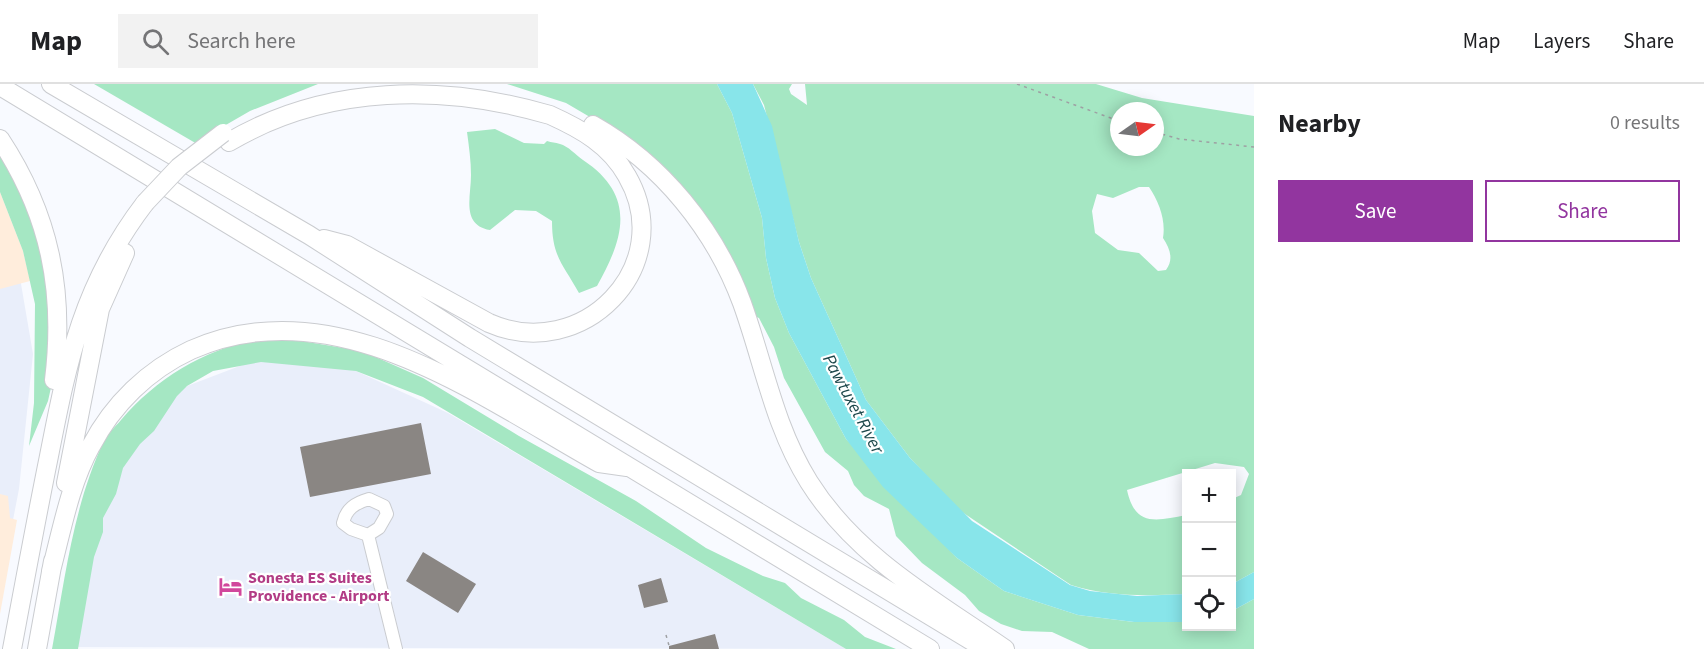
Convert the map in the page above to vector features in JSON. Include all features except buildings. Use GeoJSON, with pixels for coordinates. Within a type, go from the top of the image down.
{"type":"FeatureCollection","features":[{"type":"Feature","properties":{"kind":"highway"},"geometry":{"type":"LineString","coordinates":[[51,84],[309,235],[470,338],[985,649]]}},
{"type":"Feature","properties":{"kind":"highway"},"geometry":{"type":"LineString","coordinates":[[12,649],[64,380],[81,318],[107,260],[150,206],[226,138],[276,104],[338,84]]}},
{"type":"Feature","properties":{"kind":"highway"},"geometry":{"type":"LineString","coordinates":[[491,84],[545,101],[602,130],[650,166],[677,194],[714,245],[733,282],[776,416],[800,466],[819,496],[845,530],[879,562],[1005,649]]}},
{"type":"Feature","properties":{"kind":"highway"},"geometry":{"type":"LineString","coordinates":[[0,86],[930,649]]}},
{"type":"Feature","properties":{"kind":"highway"},"geometry":{"type":"LineString","coordinates":[[226,138],[292,110],[360,91],[430,87],[485,94],[542,112],[578,129],[606,148],[628,177],[637,200],[640,224],[636,259],[627,280],[613,298],[597,313],[577,325],[537,334],[508,330],[489,323],[347,244],[309,235]]}},
{"type":"Feature","properties":{"kind":"highway"},"geometry":{"type":"LineString","coordinates":[[0,139],[25,181],[38,213],[50,253],[58,296],[58,346],[39,505]]}},
{"type":"Feature","properties":{"kind":"highway"},"geometry":{"type":"LineString","coordinates":[[37,649],[77,415],[100,309],[119,263],[150,206]]}},
{"type":"Feature","properties":{"kind":"highway"},"geometry":{"type":"LineString","coordinates":[[51,571],[79,470],[99,432],[115,409],[141,382],[171,360],[199,347],[240,335],[271,331],[304,332],[376,346],[435,373],[598,464],[634,468]]}},
{"type":"Feature","properties":{"kind":"street"},"geometry":{"type":"LineString","coordinates":[[368,535],[396,649]]}},
{"type":"Feature","properties":{"kind":"path"},"geometry":{"type":"LineString","coordinates":[[1017,84],[1110,118]]}},
{"type":"Feature","properties":{"kind":"path"},"geometry":{"type":"LineString","coordinates":[[1164,135],[1179,139],[1254,147]]}},
{"type":"Feature","properties":{"kind":"path"},"geometry":{"type":"LineString","coordinates":[[666,635],[670,649]]}},
{"type":"Feature","properties":{"kind":"shaded area"},"geometry":{"type":"Polygon","coordinates":[[[0,192],[23,251],[30,281],[0,289],[0,192]]]}},
{"type":"Feature","properties":{"kind":"shaded area"},"geometry":{"type":"Polygon","coordinates":[[[0,203],[13,237],[33,354],[19,489],[0,587],[0,203]]]}},
{"type":"Feature","properties":{"kind":"shaded area"},"geometry":{"type":"Polygon","coordinates":[[[258,359],[345,366],[448,413],[846,649],[59,647],[76,536],[169,393],[258,359]]]}},
{"type":"Feature","properties":{"kind":"shaded area"},"geometry":{"type":"Polygon","coordinates":[[[0,494],[8,496],[10,518],[17,520],[0,614],[0,494]]]}},
{"type":"Feature","properties":{"kind":"green space"},"geometry":{"type":"Polygon","coordinates":[[[94,84],[318,84],[250,111],[205,137],[204,148],[94,84]]]}},
{"type":"Feature","properties":{"kind":"green space"},"geometry":{"type":"Polygon","coordinates":[[[507,84],[717,84],[732,113],[762,218],[766,258],[775,298],[789,333],[846,439],[957,558],[1004,591],[1078,615],[1134,622],[1182,622],[1182,631],[1236,631],[1236,609],[1254,599],[1254,649],[1089,649],[1052,632],[1022,631],[1001,624],[979,611],[965,595],[922,563],[896,536],[889,509],[864,496],[854,485],[848,471],[825,452],[784,378],[774,347],[759,318],[754,316],[750,303],[624,137],[566,103],[507,84]]]}},
{"type":"Feature","properties":{"kind":"green space"},"geometry":{"type":"Polygon","coordinates":[[[753,84],[792,84],[789,89],[791,94],[807,105],[805,84],[1096,84],[1142,98],[1254,116],[1254,572],[1236,582],[1236,497],[1241,495],[1249,474],[1244,467],[1215,463],[1195,469],[1182,469],[1182,473],[1127,490],[1135,510],[1141,516],[1148,519],[1165,519],[1182,516],[1182,594],[1114,594],[1071,585],[959,510],[910,458],[866,400],[811,278],[799,242],[764,105],[753,84]],[[1139,187],[1113,198],[1097,194],[1092,211],[1095,233],[1118,250],[1139,253],[1158,271],[1166,270],[1170,262],[1170,254],[1163,238],[1161,211],[1149,187],[1139,187]]]}},
{"type":"Feature","properties":{"kind":"green space"},"geometry":{"type":"Polygon","coordinates":[[[495,129],[524,143],[544,144],[547,141],[563,145],[600,174],[612,188],[618,203],[619,235],[597,286],[579,293],[556,252],[552,221],[536,211],[515,210],[490,230],[481,227],[471,216],[469,201],[471,170],[467,132],[495,129]]]}},
{"type":"Feature","properties":{"kind":"green space"},"geometry":{"type":"Polygon","coordinates":[[[0,149],[45,246],[52,383],[48,401],[29,446],[34,403],[35,304],[23,251],[0,192],[0,149]]]}},
{"type":"Feature","properties":{"kind":"green space"},"geometry":{"type":"Polygon","coordinates":[[[277,337],[362,351],[423,378],[519,436],[636,501],[706,548],[763,576],[785,583],[801,598],[844,620],[865,637],[896,649],[846,649],[423,397],[356,371],[261,362],[213,371],[187,386],[177,396],[154,431],[140,444],[123,468],[116,494],[103,518],[103,532],[94,557],[78,649],[52,649],[77,517],[93,466],[107,436],[136,403],[153,388],[191,363],[233,346],[277,337]]]}},
{"type":"Feature","properties":{"kind":"water","name":"Pawtuxet River"},"geometry":{"type":"Polygon","coordinates":[[[717,84],[753,84],[772,126],[799,242],[811,278],[866,400],[910,458],[972,521],[1070,585],[1090,591],[1137,596],[1182,594],[1182,622],[1134,622],[1078,615],[1004,591],[957,558],[883,487],[846,439],[789,333],[775,298],[766,258],[762,218],[732,113],[717,84]]]}},
{"type":"Feature","properties":{"kind":"water"},"geometry":{"type":"Polygon","coordinates":[[[1254,572],[1254,599],[1236,609],[1236,582],[1254,572]]]}},
{"type":"Feature","properties":{"kind":"place","name":"Sonesta ES Suites Providence - Airport"},"geometry":{"type":"Point","coordinates":[230,587]}}]}
